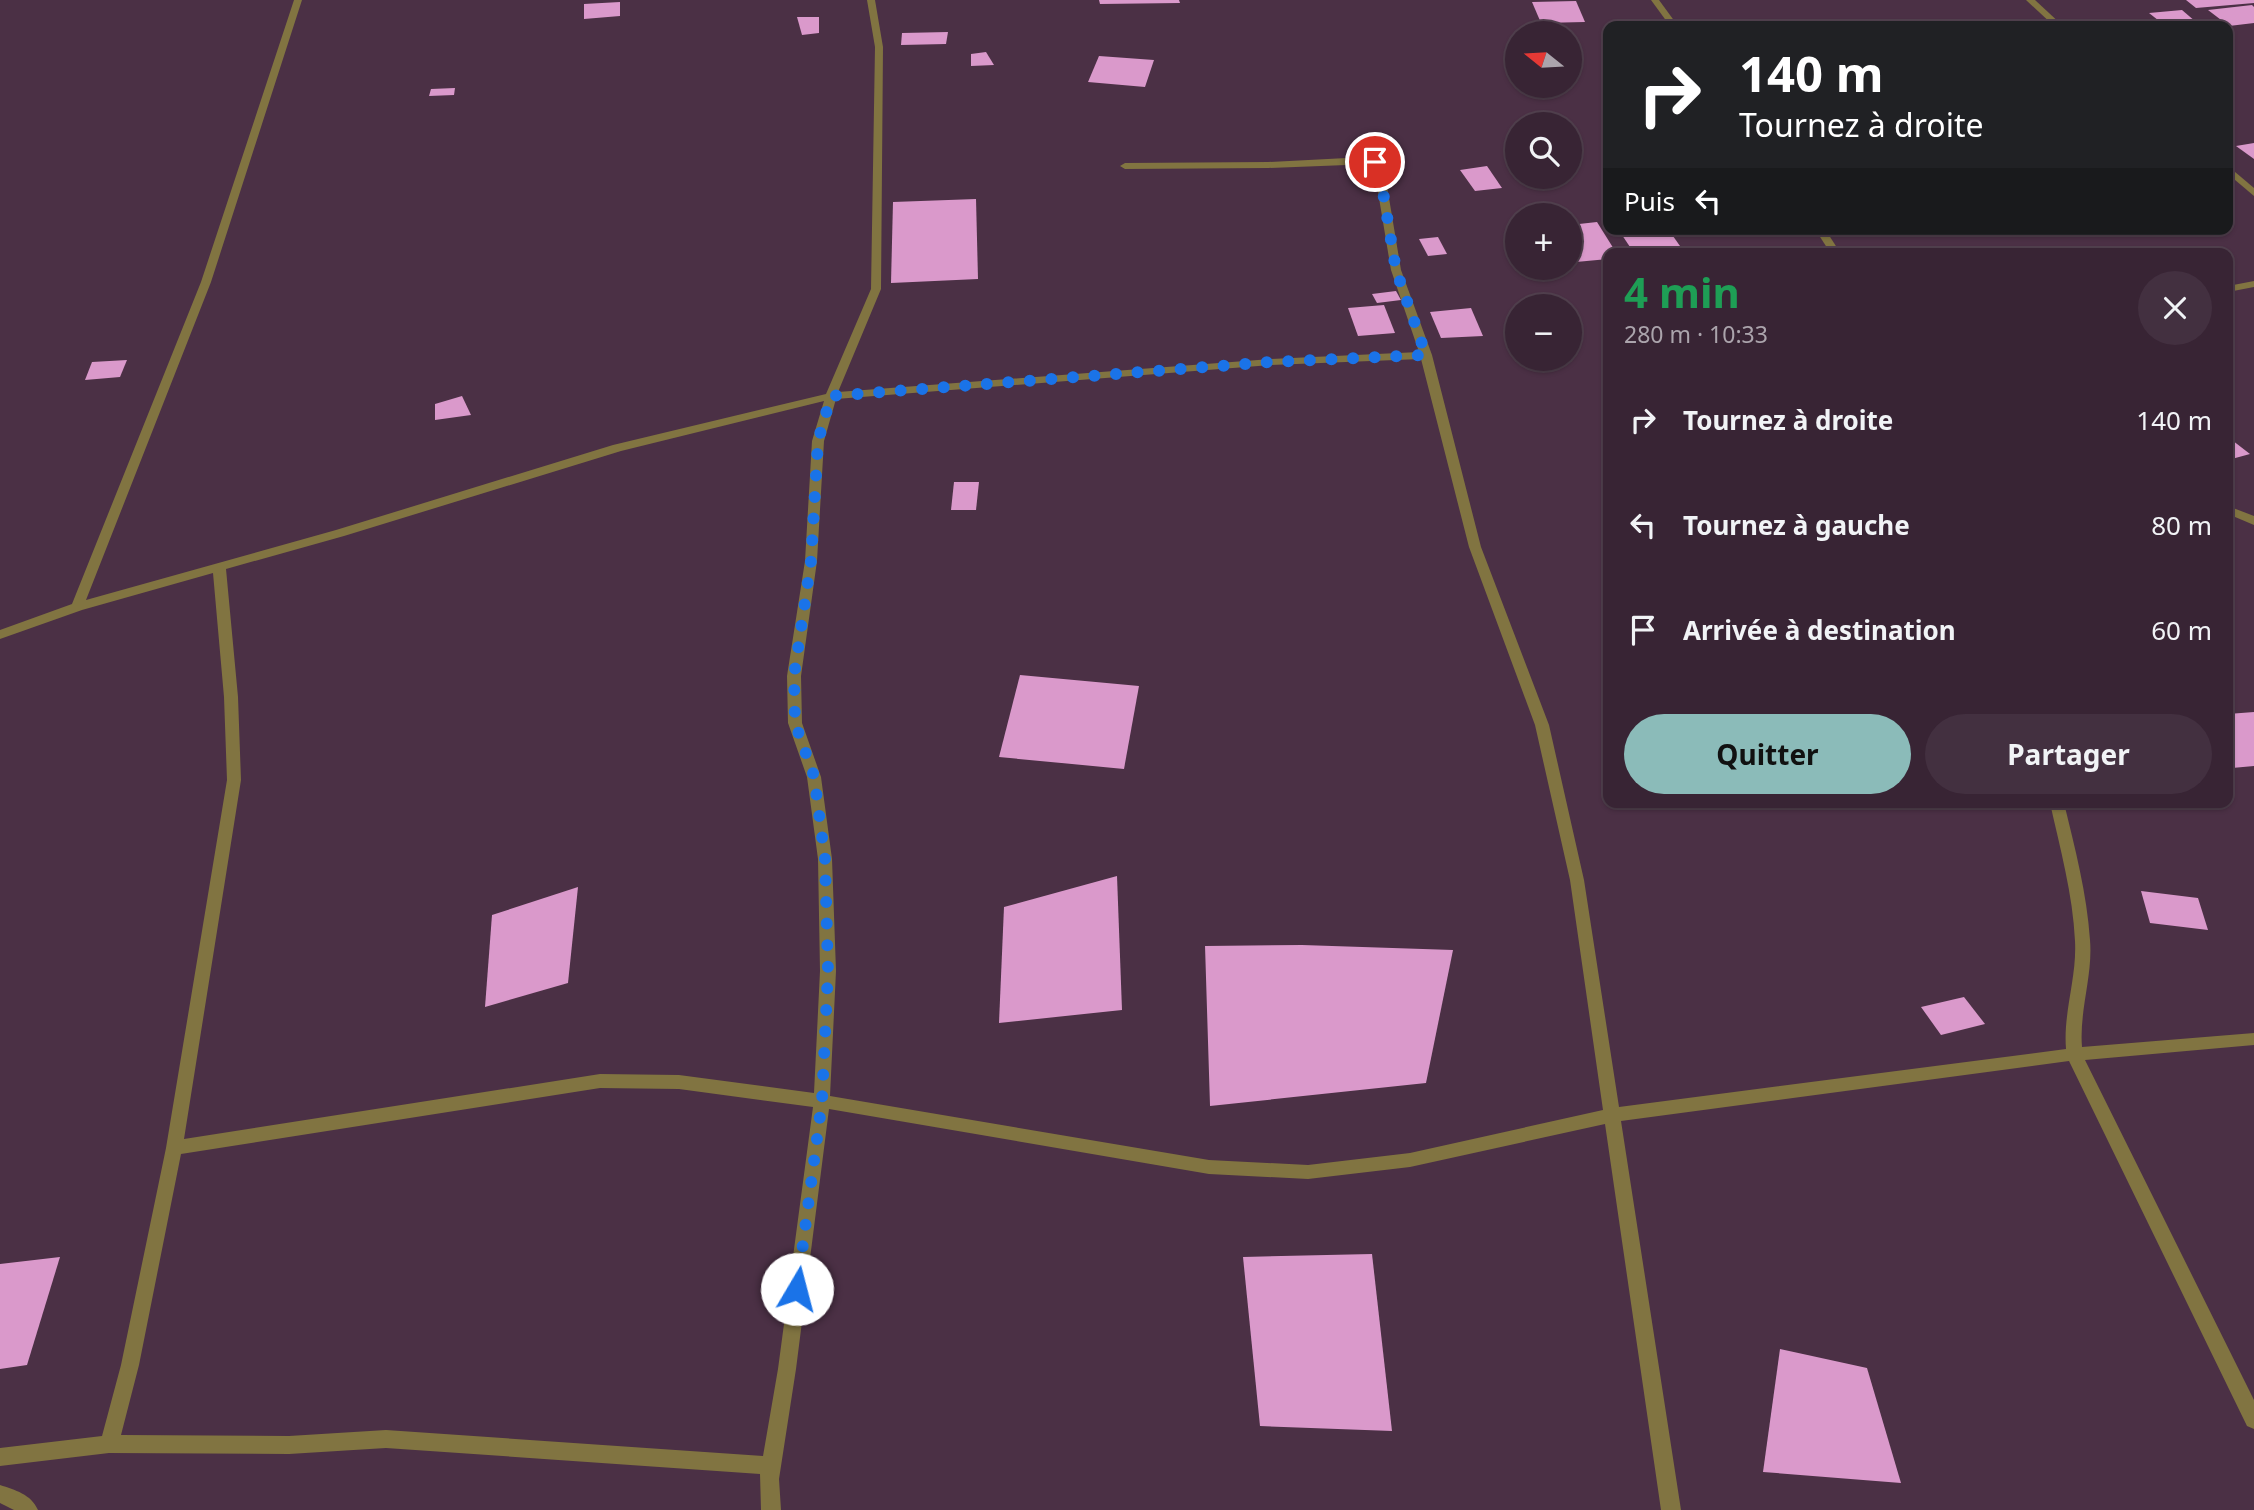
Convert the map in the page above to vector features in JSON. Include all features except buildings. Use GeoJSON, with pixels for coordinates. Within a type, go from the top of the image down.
{"type":"FeatureCollection","features":[{"type":"Feature","properties":{"kind":"street"},"geometry":{"type":"LineString","coordinates":[[77,607],[206,282],[298,0]]}},
{"type":"Feature","properties":{"kind":"street"},"geometry":{"type":"LineString","coordinates":[[771,1510],[771,1466],[787,1369],[822,1101],[828,971],[825,859],[814,776],[795,723],[794,676],[811,561],[818,441],[831,396],[876,289],[878,47],[871,0]]}},
{"type":"Feature","properties":{"kind":"street"},"geometry":{"type":"LineString","coordinates":[[1655,0],[1670,21]]}},
{"type":"Feature","properties":{"kind":"street"},"geometry":{"type":"LineString","coordinates":[[2030,0],[2053,21]]}},
{"type":"Feature","properties":{"kind":"street"},"geometry":{"type":"LineString","coordinates":[[1125,166],[1268,165],[1366,160],[1375,162],[1379,168],[1396,270],[1426,355],[1475,547],[1542,725],[1577,880],[1671,1510]]}},
{"type":"Feature","properties":{"kind":"street"},"geometry":{"type":"LineString","coordinates":[[2233,174],[2254,193]]}},
{"type":"Feature","properties":{"kind":"street"},"geometry":{"type":"LineString","coordinates":[[2233,288],[2254,284]]}},
{"type":"Feature","properties":{"kind":"street"},"geometry":{"type":"LineString","coordinates":[[0,635],[77,607],[340,533],[617,448],[831,396],[1271,362],[1426,355]]}},
{"type":"Feature","properties":{"kind":"street"},"geometry":{"type":"LineString","coordinates":[[2233,512],[2254,521]]}},
{"type":"Feature","properties":{"kind":"street"},"geometry":{"type":"LineString","coordinates":[[109,1444],[130,1365],[174,1148],[233,780],[231,697],[219,567]]}},
{"type":"Feature","properties":{"kind":"street"},"geometry":{"type":"LineString","coordinates":[[2058,808],[2072,869],[2083,942],[2080,982],[2072,1026],[2074,1054],[2254,1420]]}},
{"type":"Feature","properties":{"kind":"street"},"geometry":{"type":"LineString","coordinates":[[174,1148],[600,1081],[679,1082],[822,1101],[1209,1167],[1308,1172],[1410,1160],[1613,1115],[2074,1054],[2254,1039]]}},
{"type":"Feature","properties":{"kind":"street"},"geometry":{"type":"LineString","coordinates":[[0,1457],[109,1444],[289,1445],[386,1439],[771,1466]]}},
{"type":"Feature","properties":{"kind":"street"},"geometry":{"type":"LineString","coordinates":[[0,1494],[18,1501],[28,1510]]}},
{"type":"Feature","properties":{"kind":"route"},"geometry":{"type":"LineString","coordinates":[[797,1289],[822,1101],[828,971],[825,859],[814,776],[795,723],[794,676],[811,561],[818,441],[831,396],[1271,362],[1426,355],[1396,270],[1379,168],[1375,162]]}}]}
